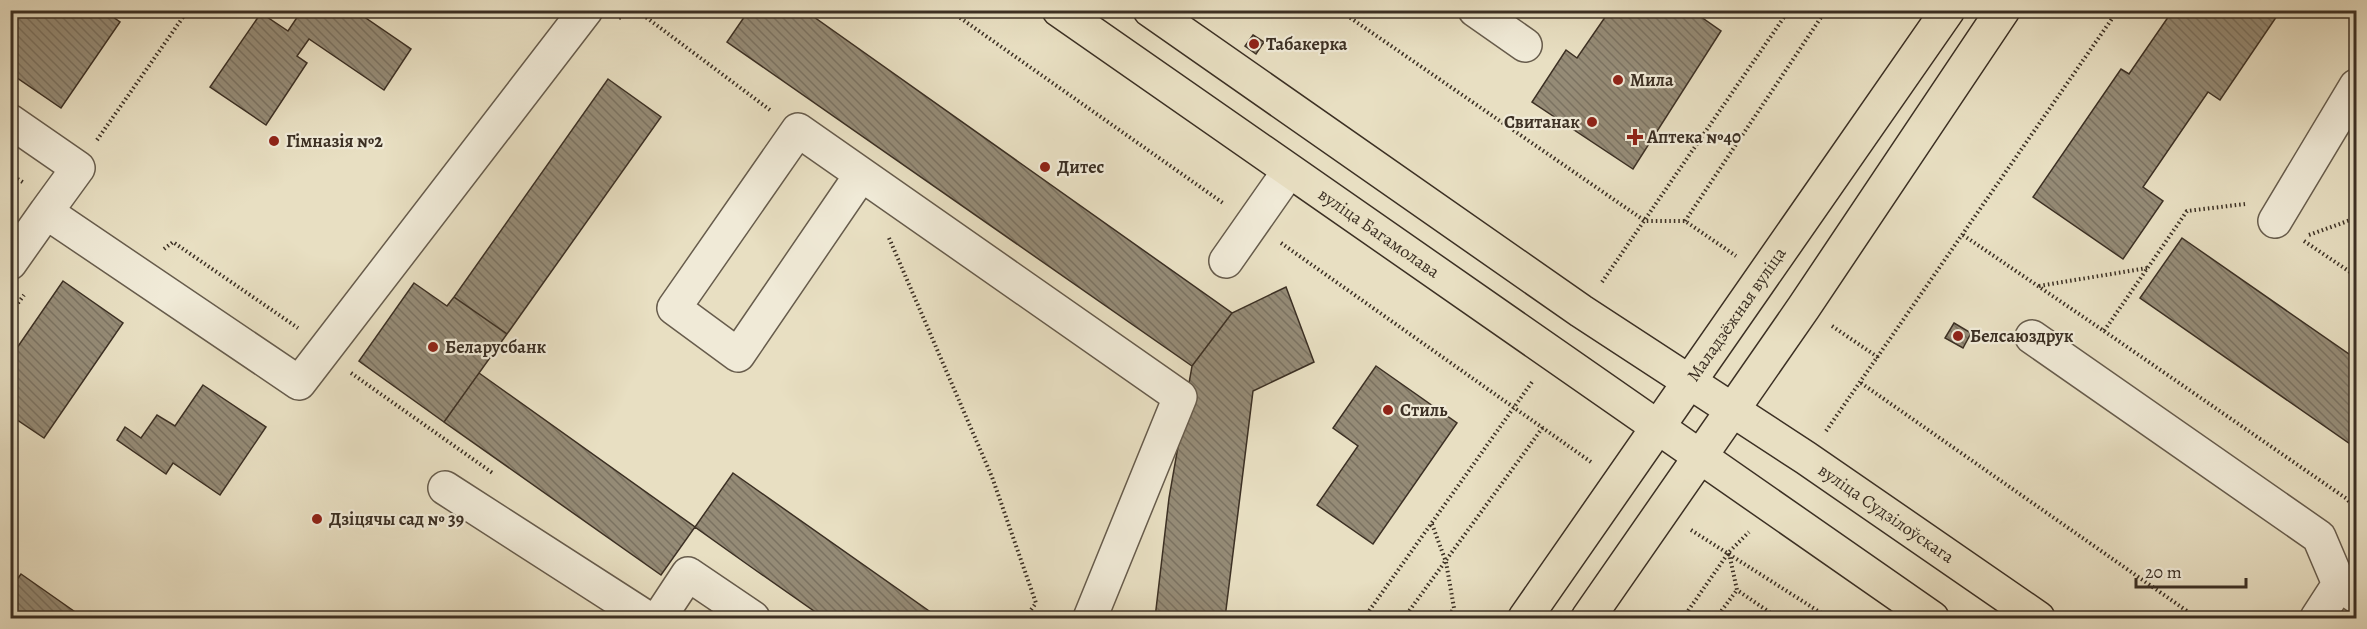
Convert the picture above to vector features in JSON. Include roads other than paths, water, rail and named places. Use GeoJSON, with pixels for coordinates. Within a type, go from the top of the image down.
{"type":"FeatureCollection","features":[{"type":"Feature","properties":{"kind":"main road","name":"вуліца Багамолава"},"geometry":{"type":"LineString","coordinates":[[1059,10],[1699,456]]}},
{"type":"Feature","properties":{"kind":"main road"},"geometry":{"type":"LineString","coordinates":[[1150,10],[1581,311],[1733,410]]}},
{"type":"Feature","properties":{"kind":"main road","name":"Маладзёжная вуліца"},"geometry":{"type":"LineString","coordinates":[[1525,618],[1948,10]]}},
{"type":"Feature","properties":{"kind":"main road"},"geometry":{"type":"LineString","coordinates":[[1588,618],[1804,307],[2003,10]]}},
{"type":"Feature","properties":{"kind":"main road","name":"вуліца Судзілоўскага"},"geometry":{"type":"LineString","coordinates":[[1733,410],[2037,618]]}},
{"type":"Feature","properties":{"kind":"main road"},"geometry":{"type":"LineString","coordinates":[[1699,456],[1932,618]]}},
{"type":"Feature","properties":{"kind":"lane"},"geometry":{"type":"LineString","coordinates":[[46,212],[299,383],[586,10]]}},
{"type":"Feature","properties":{"kind":"lane"},"geometry":{"type":"LineString","coordinates":[[1475,10],[1526,45]]}},
{"type":"Feature","properties":{"kind":"lane"},"geometry":{"type":"LineString","coordinates":[[2275,221],[2356,86]]}},
{"type":"Feature","properties":{"kind":"lane"},"geometry":{"type":"LineString","coordinates":[[10,121],[78,168],[10,263]]}},
{"type":"Feature","properties":{"kind":"lane"},"geometry":{"type":"LineString","coordinates":[[861,175],[738,355],[674,308],[798,130],[1180,397],[1090,618]]}},
{"type":"Feature","properties":{"kind":"lane"},"geometry":{"type":"LineString","coordinates":[[1226,261],[1289,171]]}},
{"type":"Feature","properties":{"kind":"lane"},"geometry":{"type":"LineString","coordinates":[[2032,337],[2319,537],[2348,590],[2317,618]]}},
{"type":"Feature","properties":{"kind":"lane"},"geometry":{"type":"LineString","coordinates":[[445,488],[647,618]]}},
{"type":"Feature","properties":{"kind":"lane"},"geometry":{"type":"LineString","coordinates":[[659,618],[688,574],[753,618]]}},
{"type":"Feature","properties":{"kind":"place","name":"Табакерка"},"geometry":{"type":"Point","coordinates":[1254,44]}},
{"type":"Feature","properties":{"kind":"place","name":"Мила"},"geometry":{"type":"Point","coordinates":[1618,80]}},
{"type":"Feature","properties":{"kind":"place","name":"Свитанак"},"geometry":{"type":"Point","coordinates":[1592,122]}},
{"type":"Feature","properties":{"kind":"place","name":"Аптека №40"},"geometry":{"type":"Point","coordinates":[1635,137]}},
{"type":"Feature","properties":{"kind":"place","name":"Гімназія №2"},"geometry":{"type":"Point","coordinates":[274,141]}},
{"type":"Feature","properties":{"kind":"place","name":"Дитес"},"geometry":{"type":"Point","coordinates":[1045,167]}},
{"type":"Feature","properties":{"kind":"place","name":"Белсаюздрук"},"geometry":{"type":"Point","coordinates":[1958,336]}},
{"type":"Feature","properties":{"kind":"place","name":"Беларусбанк"},"geometry":{"type":"Point","coordinates":[433,347]}},
{"type":"Feature","properties":{"kind":"place","name":"Стиль"},"geometry":{"type":"Point","coordinates":[1388,410]}},
{"type":"Feature","properties":{"kind":"place","name":"Дзіцячы сад № 39"},"geometry":{"type":"Point","coordinates":[317,519]}}]}
